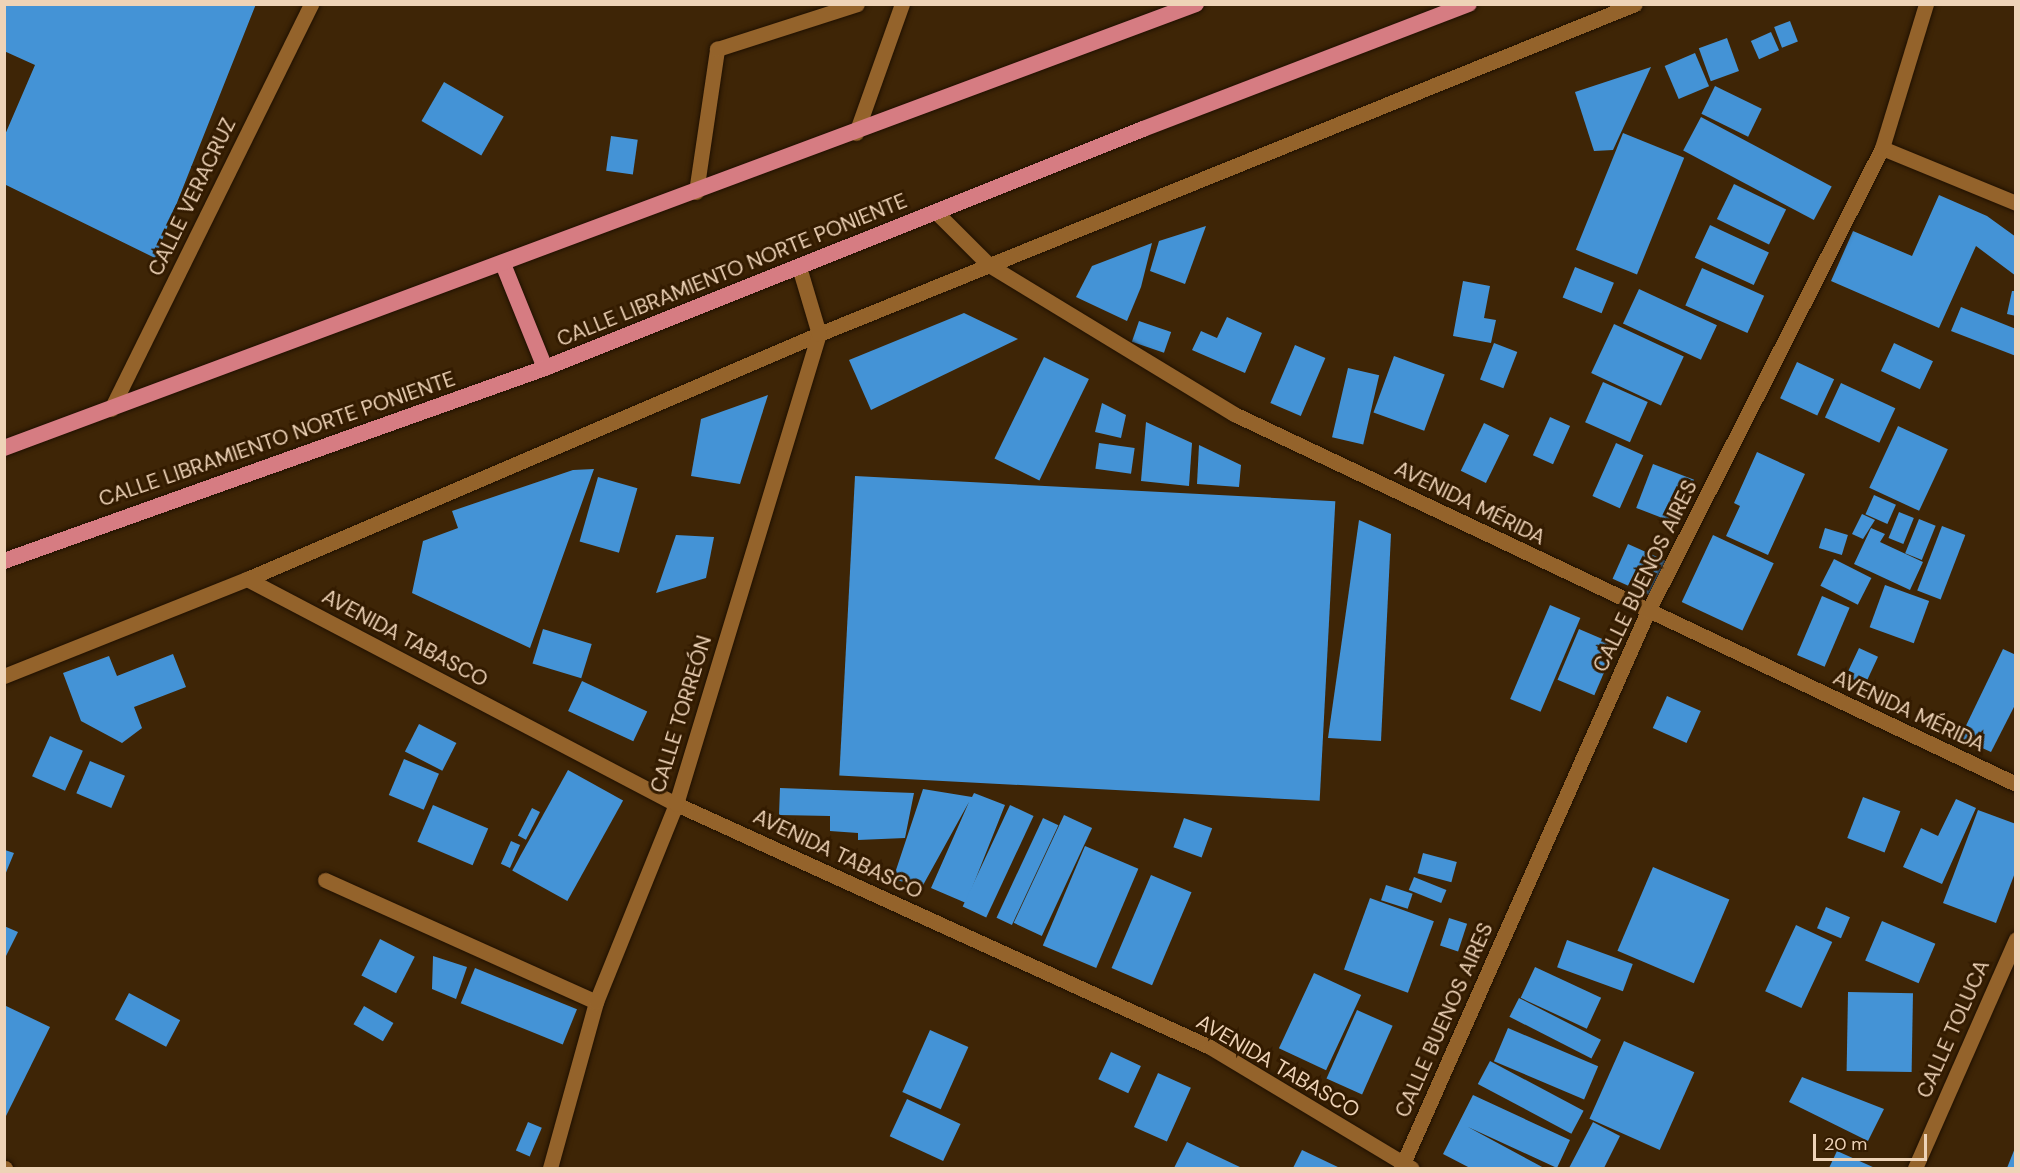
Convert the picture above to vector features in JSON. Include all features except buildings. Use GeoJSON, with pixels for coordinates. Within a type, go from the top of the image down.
{"type":"FeatureCollection","features":[{"type":"Feature","properties":{"kind":"highway"},"geometry":{"type":"LineString","coordinates":[[4,448],[856,133],[1196,4]]}},
{"type":"Feature","properties":{"kind":"highway","name":"CALLE LIBRAMIENTO NORTE PONIENTE"},"geometry":{"type":"LineString","coordinates":[[4,561],[545,368],[936,212],[1470,4]]}},
{"type":"Feature","properties":{"kind":"highway"},"geometry":{"type":"LineString","coordinates":[[503,264],[545,368]]}},
{"type":"Feature","properties":{"kind":"street"},"geometry":{"type":"LineString","coordinates":[[696,192],[717,49],[857,4]]}},
{"type":"Feature","properties":{"kind":"street"},"geometry":{"type":"LineString","coordinates":[[856,133],[902,4]]}},
{"type":"Feature","properties":{"kind":"street"},"geometry":{"type":"LineString","coordinates":[[4,676],[247,579],[819,334],[1635,4]]}},
{"type":"Feature","properties":{"kind":"street","name":"CALLE BUENOS AIRES"},"geometry":{"type":"LineString","coordinates":[[1405,1167],[1648,611],[1882,148],[1926,4]]}},
{"type":"Feature","properties":{"kind":"street","name":"CALLE VERACRUZ"},"geometry":{"type":"LineString","coordinates":[[111,409],[308,5]]}},
{"type":"Feature","properties":{"kind":"street"},"geometry":{"type":"LineString","coordinates":[[1882,148],[2016,203]]}},
{"type":"Feature","properties":{"kind":"street","name":"AVENIDA MÉRIDA"},"geometry":{"type":"LineString","coordinates":[[936,212],[989,265],[1234,414],[2016,783]]}},
{"type":"Feature","properties":{"kind":"street"},"geometry":{"type":"LineString","coordinates":[[799,267],[819,334]]}},
{"type":"Feature","properties":{"kind":"street","name":"CALLE TORREÓN"},"geometry":{"type":"LineString","coordinates":[[550,1168],[596,1002],[676,804],[819,334]]}},
{"type":"Feature","properties":{"kind":"street","name":"AVENIDA TABASCO"},"geometry":{"type":"LineString","coordinates":[[247,579],[676,804],[1210,1047],[1405,1167]]}},
{"type":"Feature","properties":{"kind":"street"},"geometry":{"type":"LineString","coordinates":[[325,880],[596,1002]]}},
{"type":"Feature","properties":{"kind":"street","name":"CALLE TOLUCA"},"geometry":{"type":"LineString","coordinates":[[1916,1168],[2016,939]]}}]}
